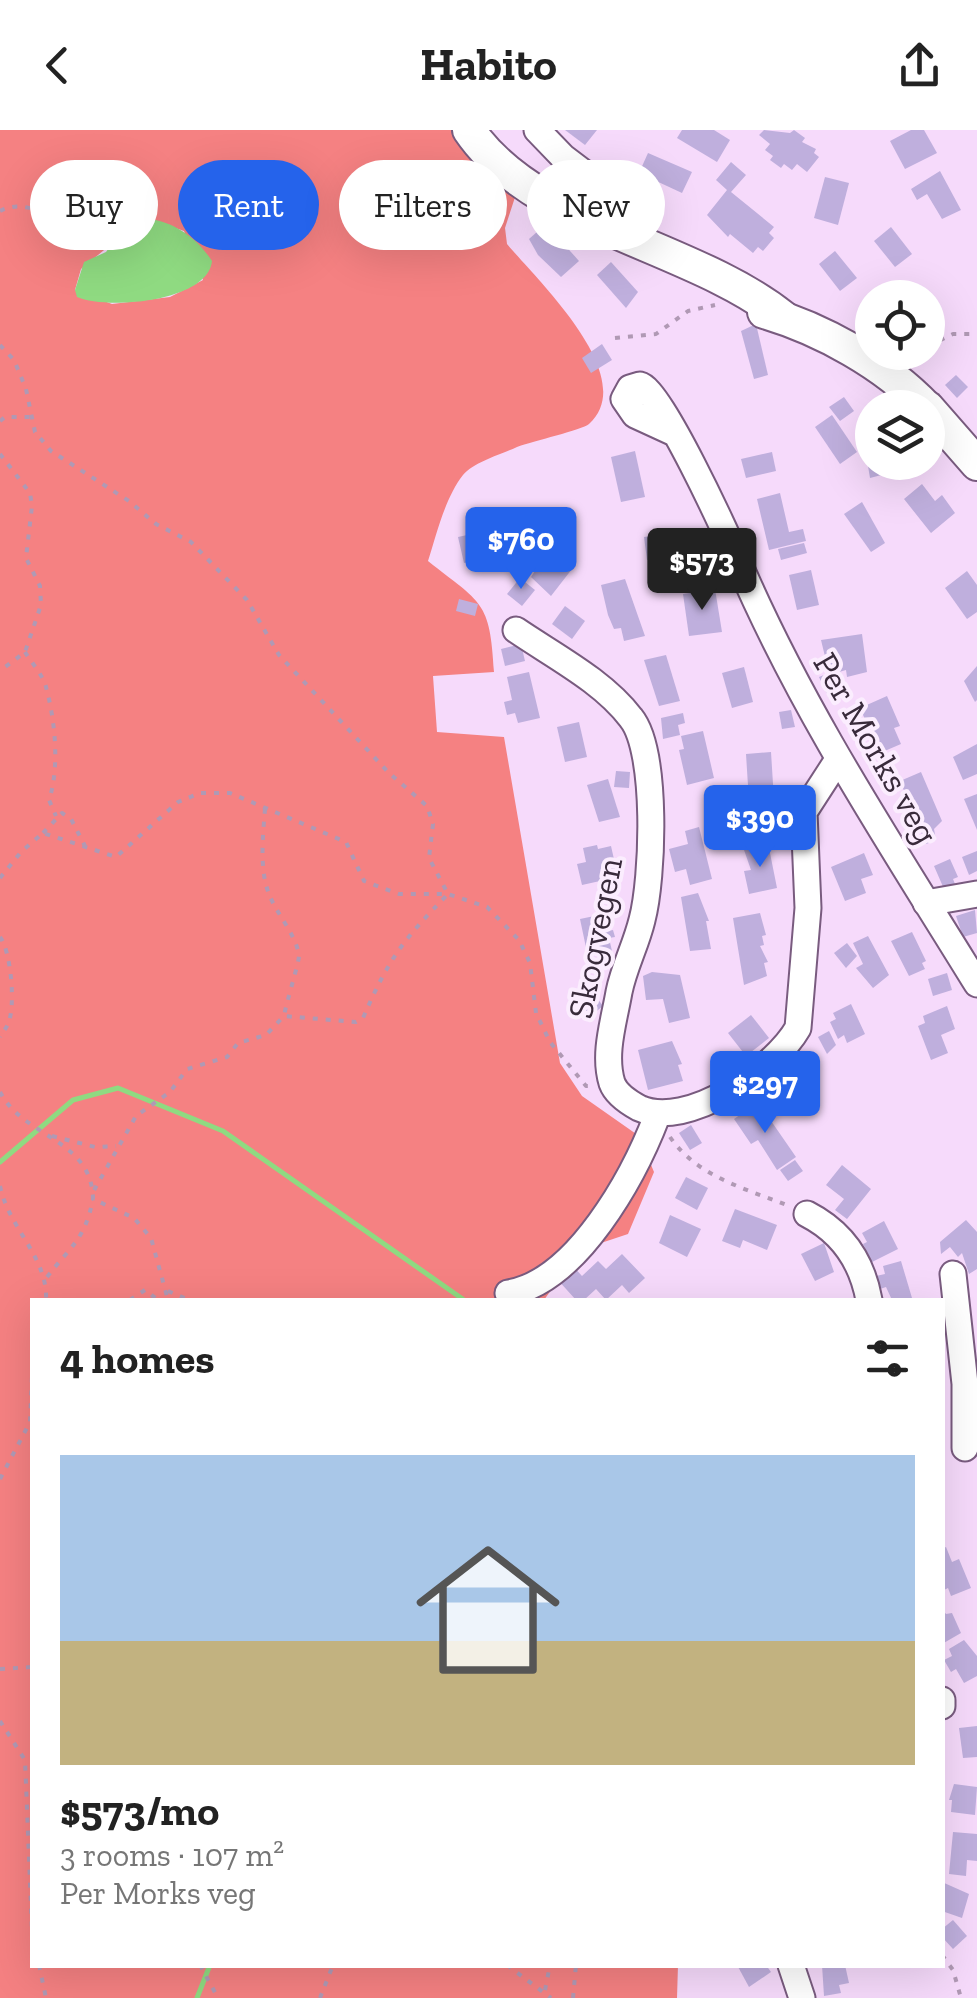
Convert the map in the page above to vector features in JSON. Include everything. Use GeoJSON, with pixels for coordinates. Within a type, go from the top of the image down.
{"type":"FeatureCollection","features":[{"type":"Feature","properties":{"kind":"main road"},"geometry":{"type":"LineString","coordinates":[[470,130],[496,163],[527,187]]}},
{"type":"Feature","properties":{"kind":"main road"},"geometry":{"type":"LineString","coordinates":[[657,250],[753,309],[784,318],[870,362],[905,390]]}},
{"type":"Feature","properties":{"kind":"main road"},"geometry":{"type":"LineString","coordinates":[[945,428],[977,464]]}},
{"type":"Feature","properties":{"kind":"street"},"geometry":{"type":"LineString","coordinates":[[537,130],[568,160]]}},
{"type":"Feature","properties":{"kind":"street","name":"Per Morks veg"},"geometry":{"type":"LineString","coordinates":[[672,432],[714,500],[778,647],[837,761],[977,984]]}},
{"type":"Feature","properties":{"kind":"street","name":"Skogvegen"},"geometry":{"type":"LineString","coordinates":[[516,630],[607,694],[634,720],[648,765],[648,879],[642,920],[624,964],[610,1041],[608,1058],[613,1086]]}},
{"type":"Feature","properties":{"kind":"street"},"geometry":{"type":"LineString","coordinates":[[613,1086],[628,1102],[657,1116],[684,1112],[718,1097],[761,1068],[790,1041],[798,1028],[808,908],[804,812],[837,761]]}},
{"type":"Feature","properties":{"kind":"street"},"geometry":{"type":"LineString","coordinates":[[926,904],[977,894]]}},
{"type":"Feature","properties":{"kind":"street"},"geometry":{"type":"LineString","coordinates":[[508,1293],[530,1290],[546,1281],[586,1238],[643,1151],[657,1116]]}},
{"type":"Feature","properties":{"kind":"street"},"geometry":{"type":"LineString","coordinates":[[808,1214],[842,1237],[856,1262],[867,1298]]}},
{"type":"Feature","properties":{"kind":"street"},"geometry":{"type":"LineString","coordinates":[[953,1274],[966,1384],[961,1450]]}},
{"type":"Feature","properties":{"kind":"street"},"geometry":{"type":"LineString","coordinates":[[792,1968],[802,1998]]}},
{"type":"Feature","properties":{"kind":"path"},"geometry":{"type":"LineString","coordinates":[[0,211],[12,205],[30,208]]}},
{"type":"Feature","properties":{"kind":"path"},"geometry":{"type":"LineString","coordinates":[[616,338],[656,334],[688,310],[721,304]]}},
{"type":"Feature","properties":{"kind":"path"},"geometry":{"type":"LineString","coordinates":[[945,338],[977,334]]}},
{"type":"Feature","properties":{"kind":"path"},"geometry":{"type":"LineString","coordinates":[[0,345],[14,360],[34,432],[51,451],[129,501],[156,524],[191,542],[247,600],[280,655],[389,773],[427,806],[433,824],[429,858],[448,894]]}},
{"type":"Feature","properties":{"kind":"path"},"geometry":{"type":"LineString","coordinates":[[0,421],[5,417],[32,417]]}},
{"type":"Feature","properties":{"kind":"path"},"geometry":{"type":"LineString","coordinates":[[0,454],[22,479],[32,506],[26,558],[40,586],[41,606],[25,652],[0,671]]}},
{"type":"Feature","properties":{"kind":"path"},"geometry":{"type":"LineString","coordinates":[[25,652],[46,687],[55,729],[55,782],[49,800],[56,816]]}},
{"type":"Feature","properties":{"kind":"path"},"geometry":{"type":"LineString","coordinates":[[43,833],[116,857],[178,802],[200,793],[230,792],[346,842],[364,881],[398,894],[448,894],[487,907],[519,940],[530,964],[536,1012],[550,1042],[586,1086],[613,1086]]}},
{"type":"Feature","properties":{"kind":"path"},"geometry":{"type":"LineString","coordinates":[[47,1277],[75,1248],[92,1195],[136,1116],[170,1092],[188,1069],[227,1057],[238,1043],[266,1034],[284,1016],[292,973],[299,963],[298,950],[268,892],[263,864],[266,809]]}},
{"type":"Feature","properties":{"kind":"path"},"geometry":{"type":"LineString","coordinates":[[0,878],[62,813],[71,819],[85,846]]}},
{"type":"Feature","properties":{"kind":"path"},"geometry":{"type":"LineString","coordinates":[[284,1016],[356,1022],[363,1018],[386,964],[401,942],[448,894]]}},
{"type":"Feature","properties":{"kind":"path"},"geometry":{"type":"LineString","coordinates":[[0,937],[10,966],[11,985],[8,1024],[0,1037]]}},
{"type":"Feature","properties":{"kind":"path"},"geometry":{"type":"LineString","coordinates":[[0,1092],[28,1125],[80,1158],[92,1180],[92,1195]]}},
{"type":"Feature","properties":{"kind":"path"},"geometry":{"type":"LineString","coordinates":[[657,1116],[693,1163],[808,1214]]}},
{"type":"Feature","properties":{"kind":"path"},"geometry":{"type":"LineString","coordinates":[[48,1135],[96,1147],[118,1146]]}},
{"type":"Feature","properties":{"kind":"path"},"geometry":{"type":"LineString","coordinates":[[0,1186],[11,1222],[47,1277],[46,1298]]}},
{"type":"Feature","properties":{"kind":"path"},"geometry":{"type":"LineString","coordinates":[[92,1195],[134,1218],[151,1238],[168,1298]]}},
{"type":"Feature","properties":{"kind":"path"},"geometry":{"type":"LineString","coordinates":[[133,1298],[145,1290],[155,1298]]}},
{"type":"Feature","properties":{"kind":"path"},"geometry":{"type":"LineString","coordinates":[[168,1291],[184,1298]]}},
{"type":"Feature","properties":{"kind":"path"},"geometry":{"type":"LineString","coordinates":[[0,1479],[30,1422]]}},
{"type":"Feature","properties":{"kind":"path"},"geometry":{"type":"LineString","coordinates":[[0,1669],[30,1667]]}},
{"type":"Feature","properties":{"kind":"path"},"geometry":{"type":"LineString","coordinates":[[0,1722],[25,1760],[30,1881]]}},
{"type":"Feature","properties":{"kind":"path"},"geometry":{"type":"LineString","coordinates":[[945,1959],[953,1970],[961,1998]]}},
{"type":"Feature","properties":{"kind":"path"},"geometry":{"type":"LineString","coordinates":[[40,1968],[46,1998]]}},
{"type":"Feature","properties":{"kind":"path"},"geometry":{"type":"LineString","coordinates":[[202,1968],[218,1998]]}},
{"type":"Feature","properties":{"kind":"path"},"geometry":{"type":"LineString","coordinates":[[320,1998],[332,1968]]}},
{"type":"Feature","properties":{"kind":"path"},"geometry":{"type":"LineString","coordinates":[[511,1968],[551,1998]]}},
{"type":"Feature","properties":{"kind":"path"},"geometry":{"type":"LineString","coordinates":[[545,1990],[549,1968]]}},
{"type":"Feature","properties":{"kind":"path"},"geometry":{"type":"LineString","coordinates":[[573,1998],[576,1968]]}},
{"type":"Feature","properties":{"kind":"shaded area"},"geometry":{"type":"Polygon","coordinates":[[[0,130],[474,130],[497,160],[339,160],[339,250],[507,250],[507,244],[559,304],[594,356],[602,381],[602,404],[589,424],[517,447],[474,466],[451,494],[428,561],[480,606],[490,630],[494,672],[433,676],[437,732],[504,737],[560,1063],[582,1096],[639,1136],[654,1172],[628,1234],[580,1250],[545,1298],[30,1298],[30,1968],[678,1968],[677,1998],[0,1998],[0,130]],[[30,160],[30,250],[104,250],[81,269],[75,290],[112,304],[170,297],[203,280],[191,250],[319,250],[319,160],[178,160],[178,229],[158,222],[158,160],[30,160]]]}},
{"type":"Feature","properties":{"kind":"shaded area"},"geometry":{"type":"Polygon","coordinates":[[[507,174],[518,188],[507,222],[507,174]]]}},
{"type":"Feature","properties":{"kind":"shaded area"},"geometry":{"type":"Polygon","coordinates":[[[158,221],[178,229],[178,250],[203,250],[212,261],[206,275],[175,294],[110,303],[77,297],[75,290],[84,262],[106,252],[158,250],[158,221]]]}},
{"type":"Feature","properties":{"kind":"building"},"geometry":{"type":"Polygon","coordinates":[[[565,130],[597,130],[585,145],[565,130]]]}},
{"type":"Feature","properties":{"kind":"building"},"geometry":{"type":"Polygon","coordinates":[[[682,130],[714,130],[730,140],[717,162],[677,138],[682,130]]]}},
{"type":"Feature","properties":{"kind":"building"},"geometry":{"type":"Polygon","coordinates":[[[764,130],[794,130],[805,138],[802,142],[816,149],[814,153],[819,157],[807,172],[797,164],[792,170],[784,164],[781,168],[765,150],[770,144],[759,135],[764,130]]]}},
{"type":"Feature","properties":{"kind":"building"},"geometry":{"type":"Polygon","coordinates":[[[911,130],[924,130],[937,153],[905,169],[890,141],[911,130]]]}},
{"type":"Feature","properties":{"kind":"building"},"geometry":{"type":"Polygon","coordinates":[[[648,153],[664,160],[645,160],[648,153]]]}},
{"type":"Feature","properties":{"kind":"building"},"geometry":{"type":"Polygon","coordinates":[[[665,160],[692,172],[682,193],[665,185],[665,160]]]}},
{"type":"Feature","properties":{"kind":"building"},"geometry":{"type":"Polygon","coordinates":[[[731,162],[746,175],[731,192],[774,227],[769,233],[774,238],[763,251],[758,247],[753,253],[730,234],[728,237],[707,215],[727,190],[716,180],[731,162]]]}},
{"type":"Feature","properties":{"kind":"building"},"geometry":{"type":"Polygon","coordinates":[[[940,171],[961,210],[942,219],[927,194],[917,200],[911,189],[940,171]]]}},
{"type":"Feature","properties":{"kind":"building"},"geometry":{"type":"Polygon","coordinates":[[[825,177],[849,183],[838,225],[814,218],[825,177]]]}},
{"type":"Feature","properties":{"kind":"building"},"geometry":{"type":"Polygon","coordinates":[[[891,227],[912,254],[895,267],[874,241],[891,227]]]}},
{"type":"Feature","properties":{"kind":"building"},"geometry":{"type":"Polygon","coordinates":[[[535,250],[569,250],[579,261],[561,277],[535,250]]]}},
{"type":"Feature","properties":{"kind":"building"},"geometry":{"type":"Polygon","coordinates":[[[835,251],[857,278],[840,291],[819,264],[835,251]]]}},
{"type":"Feature","properties":{"kind":"building"},"geometry":{"type":"Polygon","coordinates":[[[611,262],[638,292],[626,308],[597,275],[611,262]]]}},
{"type":"Feature","properties":{"kind":"building"},"geometry":{"type":"Polygon","coordinates":[[[756,324],[768,375],[754,379],[741,331],[756,324]]]}},
{"type":"Feature","properties":{"kind":"building"},"geometry":{"type":"Polygon","coordinates":[[[602,344],[612,360],[591,373],[582,358],[602,344]]]}},
{"type":"Feature","properties":{"kind":"building"},"geometry":{"type":"Polygon","coordinates":[[[956,375],[968,387],[957,398],[945,385],[956,375]]]}},
{"type":"Feature","properties":{"kind":"building"},"geometry":{"type":"Polygon","coordinates":[[[844,397],[854,411],[840,421],[829,407],[844,397]]]}},
{"type":"Feature","properties":{"kind":"building"},"geometry":{"type":"Polygon","coordinates":[[[832,415],[855,453],[840,464],[815,427],[832,415]]]}},
{"type":"Feature","properties":{"kind":"building"},"geometry":{"type":"Polygon","coordinates":[[[635,451],[645,497],[621,502],[611,457],[635,451]]]}},
{"type":"Feature","properties":{"kind":"building"},"geometry":{"type":"Polygon","coordinates":[[[772,452],[776,471],[746,478],[741,459],[772,452]]]}},
{"type":"Feature","properties":{"kind":"building"},"geometry":{"type":"Polygon","coordinates":[[[922,484],[935,501],[942,495],[955,513],[931,533],[904,499],[922,484]]]}},
{"type":"Feature","properties":{"kind":"building"},"geometry":{"type":"Polygon","coordinates":[[[780,493],[789,532],[803,529],[806,541],[769,550],[757,499],[780,493]]]}},
{"type":"Feature","properties":{"kind":"building"},"geometry":{"type":"Polygon","coordinates":[[[862,502],[885,543],[871,552],[844,514],[862,502]]]}},
{"type":"Feature","properties":{"kind":"building"},"geometry":{"type":"Polygon","coordinates":[[[499,528],[503,547],[497,548],[500,564],[483,568],[480,559],[464,563],[458,537],[499,528]]]}},
{"type":"Feature","properties":{"kind":"building"},"geometry":{"type":"Polygon","coordinates":[[[683,532],[687,564],[661,567],[660,558],[647,560],[644,537],[683,532]]]}},
{"type":"Feature","properties":{"kind":"building"},"geometry":{"type":"Polygon","coordinates":[[[804,543],[807,553],[781,560],[778,549],[804,543]]]}},
{"type":"Feature","properties":{"kind":"building"},"geometry":{"type":"Polygon","coordinates":[[[545,545],[572,569],[551,596],[531,577],[537,568],[531,563],[545,545]]]}},
{"type":"Feature","properties":{"kind":"building"},"geometry":{"type":"Polygon","coordinates":[[[811,570],[819,605],[797,610],[789,575],[811,570]]]}},
{"type":"Feature","properties":{"kind":"building"},"geometry":{"type":"Polygon","coordinates":[[[967,571],[977,585],[977,612],[967,619],[945,588],[967,571]]]}},
{"type":"Feature","properties":{"kind":"building"},"geometry":{"type":"Polygon","coordinates":[[[520,578],[535,590],[522,606],[507,594],[520,578]]]}},
{"type":"Feature","properties":{"kind":"building"},"geometry":{"type":"Polygon","coordinates":[[[625,579],[645,636],[624,641],[621,628],[614,629],[608,615],[601,585],[625,579]]]}},
{"type":"Feature","properties":{"kind":"building"},"geometry":{"type":"Polygon","coordinates":[[[715,589],[722,632],[689,636],[683,594],[715,589]]]}},
{"type":"Feature","properties":{"kind":"building"},"geometry":{"type":"Polygon","coordinates":[[[459,599],[478,604],[475,616],[456,611],[459,599]]]}},
{"type":"Feature","properties":{"kind":"building"},"geometry":{"type":"Polygon","coordinates":[[[565,606],[585,621],[572,639],[552,624],[565,606]]]}},
{"type":"Feature","properties":{"kind":"building"},"geometry":{"type":"Polygon","coordinates":[[[862,634],[867,672],[847,677],[846,670],[839,672],[847,689],[829,698],[819,677],[829,673],[821,640],[862,634]]]}},
{"type":"Feature","properties":{"kind":"building"},"geometry":{"type":"Polygon","coordinates":[[[521,644],[525,661],[505,666],[501,649],[521,644]]]}},
{"type":"Feature","properties":{"kind":"building"},"geometry":{"type":"Polygon","coordinates":[[[666,655],[680,701],[659,706],[644,660],[666,655]]]}},
{"type":"Feature","properties":{"kind":"building"},"geometry":{"type":"Polygon","coordinates":[[[977,666],[977,700],[975,702],[964,681],[977,666]]]}},
{"type":"Feature","properties":{"kind":"building"},"geometry":{"type":"Polygon","coordinates":[[[744,667],[753,702],[732,708],[722,673],[744,667]]]}},
{"type":"Feature","properties":{"kind":"building"},"geometry":{"type":"Polygon","coordinates":[[[529,672],[540,718],[518,723],[515,713],[507,715],[504,702],[512,700],[507,677],[529,672]]]}},
{"type":"Feature","properties":{"kind":"building"},"geometry":{"type":"Polygon","coordinates":[[[887,696],[900,726],[894,728],[901,744],[880,753],[866,733],[870,731],[860,708],[887,696]]]}},
{"type":"Feature","properties":{"kind":"building"},"geometry":{"type":"Polygon","coordinates":[[[791,710],[795,727],[782,729],[779,712],[791,710]]]}},
{"type":"Feature","properties":{"kind":"building"},"geometry":{"type":"Polygon","coordinates":[[[683,713],[685,723],[678,725],[680,735],[663,739],[661,718],[683,713]]]}},
{"type":"Feature","properties":{"kind":"building"},"geometry":{"type":"Polygon","coordinates":[[[579,722],[587,757],[565,762],[557,727],[579,722]]]}},
{"type":"Feature","properties":{"kind":"building"},"geometry":{"type":"Polygon","coordinates":[[[703,731],[714,778],[687,785],[679,750],[684,749],[681,736],[703,731]]]}},
{"type":"Feature","properties":{"kind":"building"},"geometry":{"type":"Polygon","coordinates":[[[977,744],[977,774],[963,780],[953,757],[977,744]]]}},
{"type":"Feature","properties":{"kind":"building"},"geometry":{"type":"Polygon","coordinates":[[[771,752],[774,800],[749,801],[746,754],[771,752]]]}},
{"type":"Feature","properties":{"kind":"building"},"geometry":{"type":"Polygon","coordinates":[[[616,771],[630,772],[629,788],[614,787],[616,771]]]}},
{"type":"Feature","properties":{"kind":"building"},"geometry":{"type":"Polygon","coordinates":[[[921,772],[942,821],[934,829],[936,840],[926,844],[900,781],[921,772]]]}},
{"type":"Feature","properties":{"kind":"building"},"geometry":{"type":"Polygon","coordinates":[[[608,779],[620,817],[599,822],[587,785],[608,779]]]}},
{"type":"Feature","properties":{"kind":"building"},"geometry":{"type":"Polygon","coordinates":[[[977,794],[977,830],[964,799],[977,794]]]}},
{"type":"Feature","properties":{"kind":"building"},"geometry":{"type":"Polygon","coordinates":[[[770,825],[785,827],[782,845],[768,839],[770,825]]]}},
{"type":"Feature","properties":{"kind":"building"},"geometry":{"type":"Polygon","coordinates":[[[699,827],[712,879],[690,885],[686,869],[675,872],[669,849],[688,844],[685,831],[699,827]]]}},
{"type":"Feature","properties":{"kind":"building"},"geometry":{"type":"Polygon","coordinates":[[[768,843],[777,888],[749,894],[744,871],[751,870],[744,850],[768,843]]]}},
{"type":"Feature","properties":{"kind":"building"},"geometry":{"type":"Polygon","coordinates":[[[597,845],[598,849],[611,846],[618,877],[582,885],[577,864],[586,862],[583,848],[597,845]]]}},
{"type":"Feature","properties":{"kind":"building"},"geometry":{"type":"Polygon","coordinates":[[[977,851],[977,871],[969,875],[962,857],[977,851]]]}},
{"type":"Feature","properties":{"kind":"building"},"geometry":{"type":"Polygon","coordinates":[[[864,853],[873,875],[861,879],[866,893],[845,901],[831,867],[864,853]]]}},
{"type":"Feature","properties":{"kind":"building"},"geometry":{"type":"Polygon","coordinates":[[[950,859],[958,877],[953,879],[955,884],[944,889],[934,866],[950,859]]]}},
{"type":"Feature","properties":{"kind":"building"},"geometry":{"type":"Polygon","coordinates":[[[698,893],[709,921],[711,949],[690,951],[681,897],[698,893]]]}},
{"type":"Feature","properties":{"kind":"building"},"geometry":{"type":"Polygon","coordinates":[[[975,910],[977,933],[963,937],[956,916],[975,910]]]}},
{"type":"Feature","properties":{"kind":"building"},"geometry":{"type":"Polygon","coordinates":[[[760,913],[766,935],[762,936],[764,945],[760,946],[768,962],[764,963],[767,976],[744,985],[733,918],[760,913]]]}},
{"type":"Feature","properties":{"kind":"building"},"geometry":{"type":"Polygon","coordinates":[[[604,914],[608,931],[613,930],[615,937],[609,938],[612,951],[588,957],[580,919],[604,914]]]}},
{"type":"Feature","properties":{"kind":"building"},"geometry":{"type":"Polygon","coordinates":[[[912,932],[926,961],[922,963],[925,969],[909,976],[891,941],[912,932]]]}},
{"type":"Feature","properties":{"kind":"building"},"geometry":{"type":"Polygon","coordinates":[[[868,936],[889,975],[873,988],[856,968],[863,964],[853,943],[868,936]]]}},
{"type":"Feature","properties":{"kind":"building"},"geometry":{"type":"Polygon","coordinates":[[[847,943],[857,956],[846,968],[834,953],[847,943]]]}},
{"type":"Feature","properties":{"kind":"building"},"geometry":{"type":"Polygon","coordinates":[[[652,972],[680,975],[690,1018],[669,1023],[663,999],[646,1000],[643,976],[652,972]]]}},
{"type":"Feature","properties":{"kind":"building"},"geometry":{"type":"Polygon","coordinates":[[[947,973],[952,990],[933,996],[928,979],[947,973]]]}},
{"type":"Feature","properties":{"kind":"building"},"geometry":{"type":"Polygon","coordinates":[[[591,990],[603,1006],[588,1018],[576,1002],[591,990]]]}},
{"type":"Feature","properties":{"kind":"building"},"geometry":{"type":"Polygon","coordinates":[[[851,1004],[865,1034],[847,1043],[844,1035],[838,1039],[830,1022],[836,1019],[833,1013],[851,1004]]]}},
{"type":"Feature","properties":{"kind":"building"},"geometry":{"type":"Polygon","coordinates":[[[947,1006],[955,1029],[941,1035],[948,1053],[931,1060],[918,1026],[925,1023],[923,1016],[947,1006]]]}},
{"type":"Feature","properties":{"kind":"building"},"geometry":{"type":"Polygon","coordinates":[[[751,1015],[769,1038],[746,1056],[728,1033],[751,1015]]]}},
{"type":"Feature","properties":{"kind":"building"},"geometry":{"type":"Polygon","coordinates":[[[829,1031],[836,1045],[827,1054],[818,1037],[829,1031]]]}},
{"type":"Feature","properties":{"kind":"building"},"geometry":{"type":"Polygon","coordinates":[[[672,1041],[682,1064],[678,1065],[683,1081],[648,1090],[638,1050],[672,1041]]]}},
{"type":"Feature","properties":{"kind":"building"},"geometry":{"type":"Polygon","coordinates":[[[812,1071],[820,1092],[813,1095],[810,1089],[794,1095],[788,1079],[812,1071]]]}},
{"type":"Feature","properties":{"kind":"building"},"geometry":{"type":"Polygon","coordinates":[[[754,1105],[763,1118],[767,1115],[796,1157],[777,1170],[758,1140],[751,1144],[734,1119],[754,1105]]]}},
{"type":"Feature","properties":{"kind":"building"},"geometry":{"type":"Polygon","coordinates":[[[691,1125],[702,1143],[690,1150],[679,1133],[691,1125]]]}},
{"type":"Feature","properties":{"kind":"building"},"geometry":{"type":"Polygon","coordinates":[[[795,1160],[803,1171],[788,1181],[780,1170],[795,1160]]]}},
{"type":"Feature","properties":{"kind":"building"},"geometry":{"type":"Polygon","coordinates":[[[842,1165],[871,1189],[847,1219],[835,1210],[844,1199],[826,1185],[842,1165]]]}},
{"type":"Feature","properties":{"kind":"building"},"geometry":{"type":"Polygon","coordinates":[[[686,1177],[708,1188],[697,1210],[675,1198],[686,1177]]]}},
{"type":"Feature","properties":{"kind":"building"},"geometry":{"type":"Polygon","coordinates":[[[735,1209],[777,1225],[767,1250],[743,1240],[740,1248],[722,1241],[735,1209]]]}},
{"type":"Feature","properties":{"kind":"building"},"geometry":{"type":"Polygon","coordinates":[[[670,1215],[701,1229],[687,1257],[659,1243],[670,1215]]]}},
{"type":"Feature","properties":{"kind":"building"},"geometry":{"type":"Polygon","coordinates":[[[966,1220],[977,1232],[977,1269],[969,1274],[962,1253],[958,1257],[950,1247],[941,1254],[940,1242],[966,1220]]]}},
{"type":"Feature","properties":{"kind":"building"},"geometry":{"type":"Polygon","coordinates":[[[884,1221],[898,1249],[872,1262],[862,1233],[884,1221]]]}},
{"type":"Feature","properties":{"kind":"building"},"geometry":{"type":"Polygon","coordinates":[[[824,1243],[834,1272],[815,1281],[801,1254],[824,1243]]]}},
{"type":"Feature","properties":{"kind":"building"},"geometry":{"type":"Polygon","coordinates":[[[622,1254],[645,1278],[629,1293],[622,1285],[608,1298],[596,1289],[586,1298],[574,1298],[557,1279],[572,1265],[582,1276],[598,1261],[606,1269],[622,1254]]]}},
{"type":"Feature","properties":{"kind":"building"},"geometry":{"type":"Polygon","coordinates":[[[901,1261],[912,1298],[891,1298],[886,1287],[880,1289],[876,1276],[885,1274],[883,1266],[901,1261]]]}},
{"type":"Feature","properties":{"kind":"building"},"geometry":{"type":"Polygon","coordinates":[[[945,1548],[952,1562],[959,1559],[971,1588],[951,1596],[948,1588],[945,1590],[945,1548]]]}},
{"type":"Feature","properties":{"kind":"building"},"geometry":{"type":"Polygon","coordinates":[[[945,1613],[952,1613],[961,1633],[945,1642],[945,1613]]]}},
{"type":"Feature","properties":{"kind":"building"},"geometry":{"type":"Polygon","coordinates":[[[964,1640],[977,1656],[977,1676],[964,1683],[956,1669],[951,1672],[945,1662],[952,1656],[949,1649],[964,1640]]]}},
{"type":"Feature","properties":{"kind":"building"},"geometry":{"type":"Polygon","coordinates":[[[977,1726],[977,1757],[963,1758],[959,1728],[977,1726]]]}},
{"type":"Feature","properties":{"kind":"building"},"geometry":{"type":"Polygon","coordinates":[[[954,1784],[977,1787],[975,1815],[951,1812],[949,1800],[954,1784]]]}},
{"type":"Feature","properties":{"kind":"building"},"geometry":{"type":"Polygon","coordinates":[[[953,1832],[977,1834],[977,1861],[967,1860],[966,1876],[949,1874],[953,1832]]]}},
{"type":"Feature","properties":{"kind":"building"},"geometry":{"type":"Polygon","coordinates":[[[945,1883],[969,1894],[962,1918],[945,1912],[945,1883]]]}},
{"type":"Feature","properties":{"kind":"building"},"geometry":{"type":"Polygon","coordinates":[[[953,1920],[967,1936],[953,1949],[945,1940],[945,1927],[953,1920]]]}},
{"type":"Feature","properties":{"kind":"building"},"geometry":{"type":"Polygon","coordinates":[[[739,1968],[768,1968],[771,1972],[749,1987],[739,1968]]]}},
{"type":"Feature","properties":{"kind":"building"},"geometry":{"type":"Polygon","coordinates":[[[822,1968],[846,1968],[849,1983],[839,1985],[841,1993],[824,1996],[822,1968]]]}},
{"type":"Feature","properties":{"kind":"waterway"},"geometry":{"type":"LineString","coordinates":[[0,1162],[73,1100],[118,1088],[223,1131],[461,1298]]}},
{"type":"Feature","properties":{"kind":"waterway"},"geometry":{"type":"LineString","coordinates":[[197,1998],[209,1968]]}}]}
